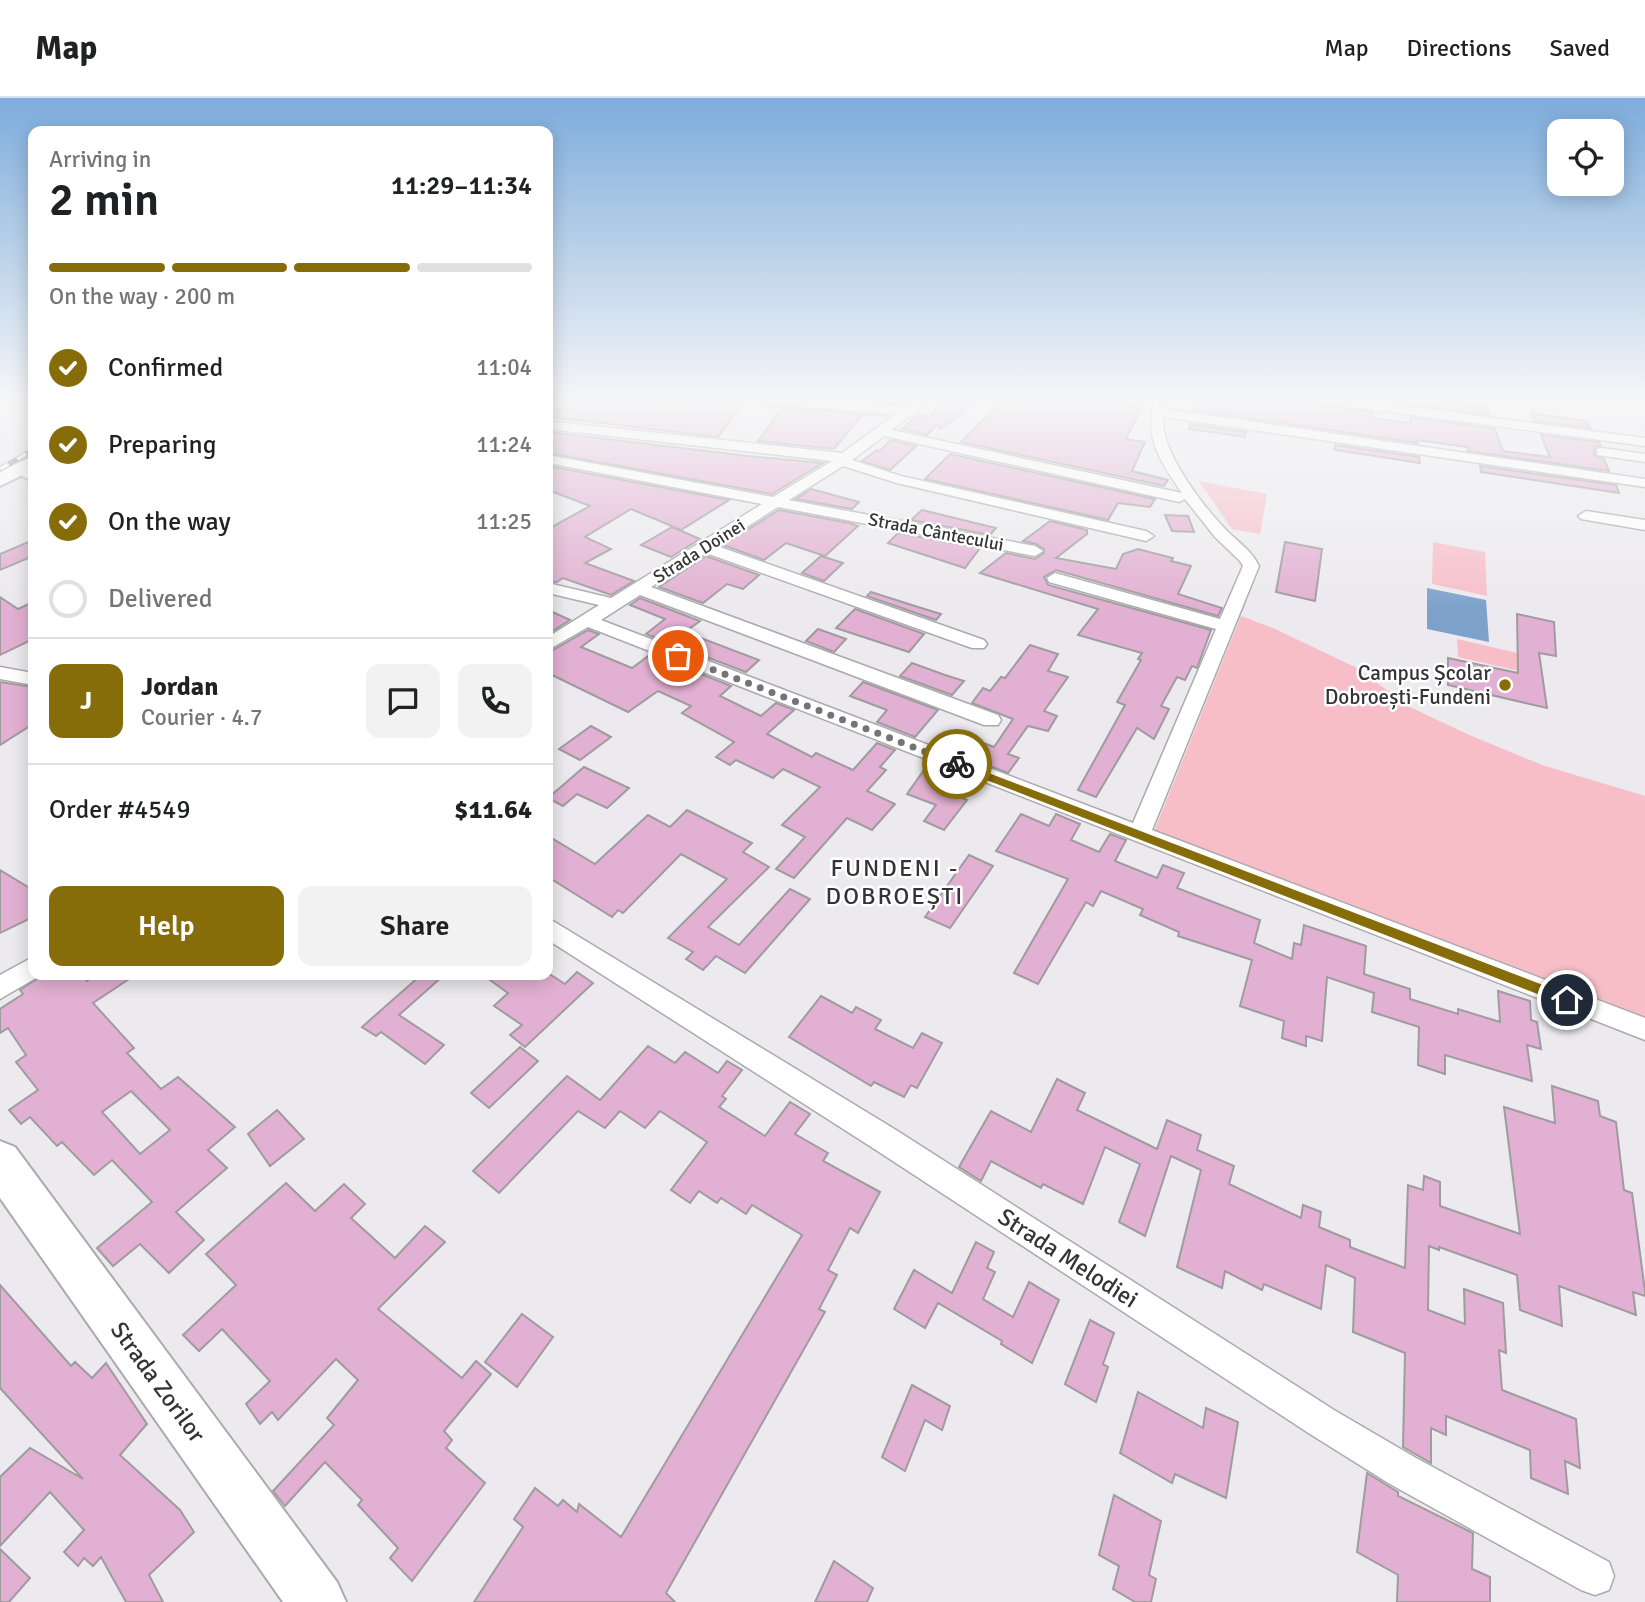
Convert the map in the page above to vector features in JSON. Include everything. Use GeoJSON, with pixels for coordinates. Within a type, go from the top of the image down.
{"type":"FeatureCollection","features":[{"type":"Feature","properties":{"kind":"street","name":"Strada Cântecului"},"geometry":{"type":"LineString","coordinates":[[602,469],[1035,551]]}},
{"type":"Feature","properties":{"kind":"street","name":"Strada Doinei"},"geometry":{"type":"LineString","coordinates":[[553,642],[827,469]]}},
{"type":"Feature","properties":{"kind":"street"},"geometry":{"type":"LineString","coordinates":[[873,469],[910,482],[1146,536]]}},
{"type":"Feature","properties":{"kind":"street"},"geometry":{"type":"LineString","coordinates":[[1053,469],[1179,497]]}},
{"type":"Feature","properties":{"kind":"street"},"geometry":{"type":"LineString","coordinates":[[1139,835],[1251,566],[1212,522],[1176,469]]}},
{"type":"Feature","properties":{"kind":"street"},"geometry":{"type":"LineString","coordinates":[[1558,469],[1645,483]]}},
{"type":"Feature","properties":{"kind":"street"},"geometry":{"type":"LineString","coordinates":[[1586,516],[1645,525]]}},
{"type":"Feature","properties":{"kind":"street"},"geometry":{"type":"LineString","coordinates":[[705,547],[978,644]]}},
{"type":"Feature","properties":{"kind":"street"},"geometry":{"type":"LineString","coordinates":[[1055,578],[1227,627]]}},
{"type":"Feature","properties":{"kind":"street"},"geometry":{"type":"LineString","coordinates":[[553,589],[615,604]]}},
{"type":"Feature","properties":{"kind":"street"},"geometry":{"type":"LineString","coordinates":[[640,589],[992,720]]}},
{"type":"Feature","properties":{"kind":"street"},"geometry":{"type":"LineString","coordinates":[[588,621],[1643,1028]]}},
{"type":"Feature","properties":{"kind":"street"},"geometry":{"type":"LineString","coordinates":[[0,673],[28,678]]}},
{"type":"Feature","properties":{"kind":"street","name":"Strada Melodiei"},"geometry":{"type":"LineString","coordinates":[[553,931],[898,1148],[1322,1422],[1415,1478],[1595,1576]]}},
{"type":"Feature","properties":{"kind":"street"},"geometry":{"type":"LineString","coordinates":[[0,988],[28,970]]}},
{"type":"Feature","properties":{"kind":"street","name":"Strada Zorilor"},"geometry":{"type":"LineString","coordinates":[[0,1162],[317,1602]]}},
{"type":"Feature","properties":{"kind":"shaded area"},"geometry":{"type":"Polygon","coordinates":[[[1199,481],[1267,494],[1260,534],[1232,529],[1199,481]]]}},
{"type":"Feature","properties":{"kind":"shaded area"},"geometry":{"type":"Polygon","coordinates":[[[1433,542],[1485,552],[1487,596],[1432,584],[1433,542]]]}},
{"type":"Feature","properties":{"kind":"shaded area"},"geometry":{"type":"Polygon","coordinates":[[[1241,616],[1273,628],[1357,668],[1410,707],[1467,734],[1542,765],[1645,796],[1645,1022],[1153,834],[1241,616]]]}},
{"type":"Feature","properties":{"kind":"shaded area"},"geometry":{"type":"Polygon","coordinates":[[[1457,639],[1539,658],[1541,676],[1458,657],[1457,639]]]}},
{"type":"Feature","properties":{"kind":"water"},"geometry":{"type":"Polygon","coordinates":[[[1427,588],[1486,600],[1489,642],[1427,629],[1427,588]]]}},
{"type":"Feature","properties":{"kind":"building"},"geometry":{"type":"Polygon","coordinates":[[[553,469],[729,500],[681,530],[631,509],[585,537],[611,549],[585,563],[634,581],[611,595],[563,578],[553,582],[553,526],[590,506],[553,492],[553,469]]]}},
{"type":"Feature","properties":{"kind":"building"},"geometry":{"type":"Polygon","coordinates":[[[636,469],[813,469],[772,494],[636,469]]]}},
{"type":"Feature","properties":{"kind":"building"},"geometry":{"type":"Polygon","coordinates":[[[935,469],[1019,469],[1155,499],[1150,507],[1118,503],[1108,520],[925,479],[935,469]]]}},
{"type":"Feature","properties":{"kind":"building"},"geometry":{"type":"Polygon","coordinates":[[[1086,469],[1133,469],[1168,480],[1164,486],[1086,469]]]}},
{"type":"Feature","properties":{"kind":"building"},"geometry":{"type":"Polygon","coordinates":[[[1481,469],[1503,469],[1616,485],[1619,493],[1481,472],[1481,469]]]}},
{"type":"Feature","properties":{"kind":"building"},"geometry":{"type":"Polygon","coordinates":[[[811,489],[859,502],[852,509],[796,499],[811,489]]]}},
{"type":"Feature","properties":{"kind":"building"},"geometry":{"type":"Polygon","coordinates":[[[779,510],[858,526],[825,556],[786,543],[764,560],[723,545],[779,510]]]}},
{"type":"Feature","properties":{"kind":"building"},"geometry":{"type":"Polygon","coordinates":[[[922,510],[996,528],[990,535],[911,520],[922,510]]]}},
{"type":"Feature","properties":{"kind":"building"},"geometry":{"type":"Polygon","coordinates":[[[1165,515],[1188,516],[1194,532],[1172,531],[1165,515]]]}},
{"type":"Feature","properties":{"kind":"building"},"geometry":{"type":"Polygon","coordinates":[[[1050,521],[1087,530],[1087,534],[1056,558],[1116,569],[1123,554],[1138,549],[1173,558],[1171,561],[1191,566],[1178,594],[1222,608],[1218,616],[1056,570],[1044,577],[1048,585],[1211,630],[1197,668],[1192,666],[1185,680],[1177,677],[1161,706],[1169,709],[1154,739],[1137,728],[1096,797],[1078,790],[1125,705],[1117,702],[1141,660],[1138,659],[1142,653],[1078,635],[1098,609],[980,573],[1006,553],[1035,559],[1044,553],[1044,549],[1036,544],[1023,541],[1050,521]]]}},
{"type":"Feature","properties":{"kind":"building"},"geometry":{"type":"Polygon","coordinates":[[[672,527],[700,539],[671,557],[641,545],[672,527]]]}},
{"type":"Feature","properties":{"kind":"building"},"geometry":{"type":"Polygon","coordinates":[[[898,533],[980,548],[965,568],[888,543],[898,533]]]}},
{"type":"Feature","properties":{"kind":"building"},"geometry":{"type":"Polygon","coordinates":[[[28,542],[28,558],[0,570],[0,554],[28,542]]]}},
{"type":"Feature","properties":{"kind":"building"},"geometry":{"type":"Polygon","coordinates":[[[1285,542],[1322,549],[1315,601],[1276,592],[1285,542]]]}},
{"type":"Feature","properties":{"kind":"building"},"geometry":{"type":"Polygon","coordinates":[[[706,556],[759,575],[743,589],[727,584],[703,603],[659,587],[706,556]]]}},
{"type":"Feature","properties":{"kind":"building"},"geometry":{"type":"Polygon","coordinates":[[[821,556],[843,563],[824,581],[802,573],[821,556]]]}},
{"type":"Feature","properties":{"kind":"building"},"geometry":{"type":"Polygon","coordinates":[[[871,592],[941,614],[936,620],[867,596],[871,592]]]}},
{"type":"Feature","properties":{"kind":"building"},"geometry":{"type":"Polygon","coordinates":[[[0,597],[18,609],[28,604],[28,641],[0,655],[0,597]]]}},
{"type":"Feature","properties":{"kind":"building"},"geometry":{"type":"Polygon","coordinates":[[[640,598],[700,621],[685,632],[759,660],[746,672],[646,634],[665,619],[630,605],[640,598]]]}},
{"type":"Feature","properties":{"kind":"building"},"geometry":{"type":"Polygon","coordinates":[[[855,609],[924,634],[909,652],[836,628],[855,609]]]}},
{"type":"Feature","properties":{"kind":"building"},"geometry":{"type":"Polygon","coordinates":[[[553,612],[570,620],[553,631],[553,612]]]}},
{"type":"Feature","properties":{"kind":"building"},"geometry":{"type":"Polygon","coordinates":[[[1517,614],[1554,622],[1556,656],[1539,653],[1547,708],[1448,685],[1448,658],[1518,673],[1517,614]]]}},
{"type":"Feature","properties":{"kind":"building"},"geometry":{"type":"Polygon","coordinates":[[[818,629],[846,639],[834,652],[806,641],[818,629]]]}},
{"type":"Feature","properties":{"kind":"building"},"geometry":{"type":"Polygon","coordinates":[[[588,630],[599,634],[581,647],[632,668],[651,654],[731,686],[720,696],[761,716],[776,703],[794,710],[767,734],[812,757],[816,753],[853,770],[877,743],[895,750],[880,767],[886,770],[867,791],[895,804],[872,830],[847,818],[794,878],[776,869],[805,837],[782,825],[820,787],[783,769],[773,778],[736,760],[730,765],[716,757],[734,742],[682,713],[691,706],[658,691],[628,712],[553,675],[553,650],[588,630]]]}},
{"type":"Feature","properties":{"kind":"building"},"geometry":{"type":"Polygon","coordinates":[[[1030,645],[1058,654],[1048,671],[1068,677],[1044,711],[1057,716],[1048,731],[1028,726],[1008,754],[1019,758],[1008,773],[941,747],[952,731],[994,747],[1013,719],[972,703],[983,688],[990,691],[1001,677],[1005,678],[1030,645]]]}},
{"type":"Feature","properties":{"kind":"building"},"geometry":{"type":"Polygon","coordinates":[[[912,663],[964,681],[952,695],[900,676],[912,663]]]}},
{"type":"Feature","properties":{"kind":"building"},"geometry":{"type":"Polygon","coordinates":[[[0,682],[28,686],[28,727],[0,745],[0,682]]]}},
{"type":"Feature","properties":{"kind":"building"},"geometry":{"type":"Polygon","coordinates":[[[863,682],[938,710],[915,737],[877,722],[887,710],[850,696],[863,682]]]}},
{"type":"Feature","properties":{"kind":"building"},"geometry":{"type":"Polygon","coordinates":[[[591,726],[611,737],[580,760],[559,749],[591,726]]]}},
{"type":"Feature","properties":{"kind":"building"},"geometry":{"type":"Polygon","coordinates":[[[929,763],[946,770],[936,783],[941,784],[938,788],[967,800],[944,830],[924,821],[936,805],[907,794],[929,763]]]}},
{"type":"Feature","properties":{"kind":"building"},"geometry":{"type":"Polygon","coordinates":[[[584,767],[629,788],[607,808],[577,794],[563,806],[553,801],[553,794],[584,767]]]}},
{"type":"Feature","properties":{"kind":"building"},"geometry":{"type":"Polygon","coordinates":[[[687,810],[752,843],[743,852],[769,867],[708,927],[739,945],[790,889],[810,899],[745,973],[716,956],[703,970],[686,959],[693,952],[668,938],[727,879],[681,854],[623,913],[618,910],[612,917],[553,880],[553,839],[595,864],[648,815],[670,827],[687,810]]]}},
{"type":"Feature","properties":{"kind":"building"},"geometry":{"type":"Polygon","coordinates":[[[1021,814],[1049,826],[1056,814],[1080,824],[1071,840],[1099,852],[1110,834],[1126,840],[1115,861],[1157,878],[1163,865],[1184,873],[1177,888],[1260,920],[1254,943],[1292,959],[1294,943],[1301,945],[1304,925],[1366,946],[1364,974],[1410,989],[1410,999],[1458,1014],[1458,1009],[1500,1022],[1498,991],[1530,1001],[1531,1020],[1537,1022],[1541,1049],[1527,1045],[1532,1081],[1445,1055],[1445,1074],[1418,1065],[1419,1027],[1372,1012],[1374,993],[1327,977],[1322,1041],[1306,1036],[1306,1046],[1282,1038],[1284,1021],[1240,1006],[1252,960],[1178,936],[1179,932],[1140,915],[1143,909],[1101,891],[1093,906],[1086,902],[1038,984],[1014,973],[1068,879],[996,851],[1021,814]]]}},
{"type":"Feature","properties":{"kind":"building"},"geometry":{"type":"Polygon","coordinates":[[[969,855],[993,866],[950,928],[925,917],[969,855]]]}},
{"type":"Feature","properties":{"kind":"building"},"geometry":{"type":"Polygon","coordinates":[[[0,870],[28,887],[28,919],[0,933],[0,870]]]}},
{"type":"Feature","properties":{"kind":"building"},"geometry":{"type":"Polygon","coordinates":[[[577,972],[593,983],[525,1047],[510,1035],[522,1025],[494,1006],[508,993],[490,980],[553,980],[553,976],[565,984],[577,972]]]}},
{"type":"Feature","properties":{"kind":"building"},"geometry":{"type":"Polygon","coordinates":[[[35,980],[128,980],[93,1003],[134,1048],[127,1053],[161,1089],[178,1077],[235,1127],[208,1150],[227,1168],[176,1212],[204,1240],[169,1273],[140,1244],[113,1266],[97,1248],[152,1202],[112,1160],[94,1175],[62,1142],[57,1146],[30,1117],[21,1124],[9,1110],[38,1090],[16,1062],[26,1055],[8,1028],[0,1033],[0,1009],[23,994],[20,990],[35,980]],[[131,1091],[102,1112],[140,1154],[170,1130],[131,1091]]]}},
{"type":"Feature","properties":{"kind":"building"},"geometry":{"type":"Polygon","coordinates":[[[415,980],[438,980],[399,1015],[444,1045],[425,1064],[381,1032],[376,1036],[362,1027],[415,980]]]}},
{"type":"Feature","properties":{"kind":"building"},"geometry":{"type":"Polygon","coordinates":[[[821,996],[852,1013],[856,1007],[881,1020],[875,1029],[913,1048],[922,1033],[942,1043],[917,1088],[911,1085],[904,1097],[874,1082],[871,1086],[789,1037],[821,996]]]}},
{"type":"Feature","properties":{"kind":"building"},"geometry":{"type":"Polygon","coordinates":[[[648,1046],[675,1063],[685,1052],[718,1073],[727,1061],[742,1070],[722,1096],[726,1099],[719,1107],[765,1136],[790,1102],[810,1114],[795,1134],[828,1153],[823,1161],[880,1192],[858,1233],[850,1228],[828,1270],[837,1275],[819,1309],[825,1312],[666,1593],[675,1602],[474,1602],[523,1527],[514,1519],[535,1488],[558,1506],[563,1500],[577,1512],[579,1504],[621,1537],[802,1235],[752,1205],[746,1214],[721,1198],[717,1203],[699,1191],[690,1203],[671,1190],[707,1142],[660,1111],[645,1128],[620,1111],[605,1128],[578,1111],[499,1193],[473,1171],[567,1076],[600,1100],[648,1046]]]}},
{"type":"Feature","properties":{"kind":"building"},"geometry":{"type":"Polygon","coordinates":[[[520,1047],[538,1061],[489,1108],[471,1093],[520,1047]]]}},
{"type":"Feature","properties":{"kind":"building"},"geometry":{"type":"Polygon","coordinates":[[[1057,1079],[1085,1093],[1077,1110],[1157,1149],[1167,1120],[1201,1135],[1197,1150],[1234,1166],[1229,1184],[1301,1218],[1303,1205],[1321,1212],[1319,1227],[1350,1240],[1350,1247],[1405,1268],[1408,1185],[1423,1190],[1424,1176],[1440,1182],[1440,1206],[1520,1234],[1504,1107],[1555,1123],[1552,1086],[1598,1101],[1600,1116],[1616,1122],[1624,1190],[1632,1193],[1645,1291],[1645,1296],[1633,1292],[1636,1315],[1559,1286],[1562,1326],[1520,1310],[1517,1275],[1439,1247],[1439,1250],[1429,1246],[1428,1310],[1465,1324],[1464,1289],[1503,1303],[1506,1353],[1499,1350],[1502,1390],[1576,1419],[1580,1468],[1565,1461],[1568,1494],[1531,1478],[1530,1450],[1446,1416],[1446,1435],[1431,1428],[1431,1463],[1403,1447],[1405,1353],[1353,1332],[1355,1278],[1326,1265],[1321,1309],[1264,1284],[1262,1290],[1225,1271],[1222,1288],[1177,1267],[1201,1170],[1171,1156],[1145,1236],[1119,1222],[1140,1164],[1105,1147],[1083,1204],[1043,1184],[1041,1188],[991,1161],[981,1181],[959,1167],[991,1111],[1031,1132],[1057,1079]]]}},
{"type":"Feature","properties":{"kind":"building"},"geometry":{"type":"Polygon","coordinates":[[[277,1110],[304,1139],[270,1166],[248,1134],[277,1110]]]}},
{"type":"Feature","properties":{"kind":"building"},"geometry":{"type":"Polygon","coordinates":[[[286,1183],[315,1211],[344,1184],[365,1204],[351,1218],[395,1258],[425,1226],[445,1242],[378,1309],[462,1378],[476,1361],[491,1374],[444,1431],[452,1440],[446,1448],[485,1483],[412,1581],[390,1558],[398,1548],[358,1505],[362,1500],[325,1462],[285,1506],[273,1491],[334,1425],[327,1418],[358,1380],[336,1359],[278,1420],[272,1412],[260,1424],[246,1404],[270,1381],[222,1329],[199,1351],[183,1335],[236,1285],[206,1254],[286,1183]]]}},
{"type":"Feature","properties":{"kind":"building"},"geometry":{"type":"Polygon","coordinates":[[[976,1242],[994,1252],[987,1268],[995,1272],[983,1299],[1013,1317],[1029,1282],[1059,1300],[1032,1363],[1001,1344],[1002,1341],[938,1303],[925,1328],[894,1309],[914,1270],[952,1293],[976,1242]]]}},
{"type":"Feature","properties":{"kind":"building"},"geometry":{"type":"Polygon","coordinates":[[[0,1285],[71,1366],[75,1362],[92,1378],[106,1363],[147,1424],[120,1455],[180,1510],[194,1532],[149,1575],[163,1602],[126,1602],[101,1557],[93,1566],[84,1558],[78,1566],[64,1552],[84,1530],[50,1492],[0,1546],[0,1477],[30,1448],[83,1479],[0,1388],[0,1285]]]}},
{"type":"Feature","properties":{"kind":"building"},"geometry":{"type":"Polygon","coordinates":[[[522,1314],[553,1337],[517,1387],[485,1362],[522,1314]]]}},
{"type":"Feature","properties":{"kind":"building"},"geometry":{"type":"Polygon","coordinates":[[[1090,1320],[1114,1333],[1103,1364],[1108,1367],[1096,1402],[1065,1384],[1090,1320]]]}},
{"type":"Feature","properties":{"kind":"building"},"geometry":{"type":"Polygon","coordinates":[[[912,1385],[950,1406],[942,1430],[925,1420],[905,1471],[882,1457],[912,1385]]]}},
{"type":"Feature","properties":{"kind":"building"},"geometry":{"type":"Polygon","coordinates":[[[1138,1392],[1203,1428],[1206,1408],[1238,1422],[1226,1498],[1175,1474],[1172,1483],[1120,1453],[1138,1392]]]}},
{"type":"Feature","properties":{"kind":"building"},"geometry":{"type":"Polygon","coordinates":[[[1367,1473],[1398,1492],[1398,1496],[1473,1533],[1472,1569],[1490,1577],[1490,1602],[1397,1602],[1398,1575],[1357,1552],[1367,1473]]]}},
{"type":"Feature","properties":{"kind":"building"},"geometry":{"type":"Polygon","coordinates":[[[1114,1495],[1161,1521],[1149,1575],[1156,1579],[1151,1602],[1135,1602],[1113,1589],[1119,1566],[1099,1555],[1114,1495]]]}},
{"type":"Feature","properties":{"kind":"building"},"geometry":{"type":"Polygon","coordinates":[[[0,1549],[30,1578],[9,1602],[0,1602],[0,1549]]]}},
{"type":"Feature","properties":{"kind":"building"},"geometry":{"type":"Polygon","coordinates":[[[834,1561],[873,1588],[867,1602],[815,1602],[834,1561]]]}},
{"type":"Feature","properties":{"kind":"way so far"},"geometry":{"type":"LineString","coordinates":[[678,656],[957,764]]}},
{"type":"Feature","properties":{"kind":"place","name":"Campus Școlar Dobroești-Fundeni"},"geometry":{"type":"Point","coordinates":[1505,685]}},
{"type":"Feature","properties":{"kind":"district","name":"FUNDENI - DOBROEȘTI"},"geometry":{"type":"Point","coordinates":[895,882]}},
{"type":"Feature","properties":{"kind":"route"},"geometry":{"type":"LineString","coordinates":[[957,764],[1567,1000]]}}]}
